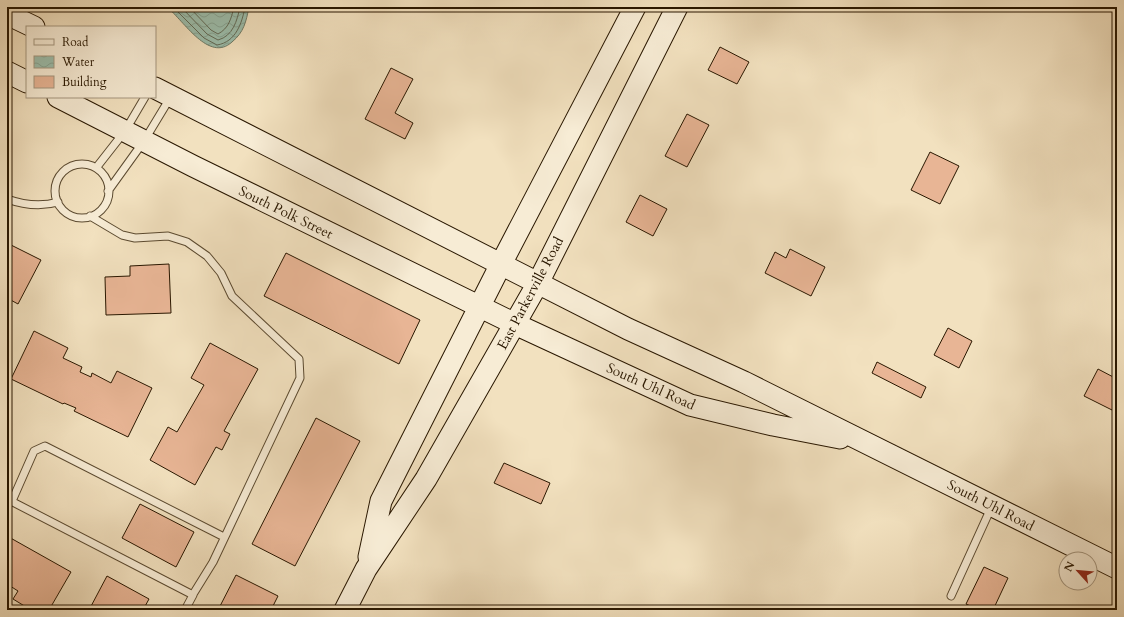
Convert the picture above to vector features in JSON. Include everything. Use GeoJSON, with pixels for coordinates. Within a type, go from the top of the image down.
{"type":"FeatureCollection","features":[{"type":"Feature","properties":{"kind":"main road","name":"East Parkerville Road"},"geometry":{"type":"LineString","coordinates":[[366,569],[381,501],[501,264],[636,7]]}},
{"type":"Feature","properties":{"kind":"main road","name":"East Parkerville Road"},"geometry":{"type":"LineString","coordinates":[[345,610],[366,569],[426,479],[515,324],[538,282],[677,7]]}},
{"type":"Feature","properties":{"kind":"main road"},"geometry":{"type":"LineString","coordinates":[[7,14],[32,26]]}},
{"type":"Feature","properties":{"kind":"main road"},"geometry":{"type":"LineString","coordinates":[[7,72],[26,82]]}},
{"type":"Feature","properties":{"kind":"main road"},"geometry":{"type":"LineString","coordinates":[[163,92],[538,282]]}},
{"type":"Feature","properties":{"kind":"main road","name":"South Polk Street"},"geometry":{"type":"LineString","coordinates":[[60,98],[515,324]]}},
{"type":"Feature","properties":{"kind":"main road","name":"South Uhl Road"},"geometry":{"type":"LineString","coordinates":[[538,282],[628,329],[744,382],[1117,568]]}},
{"type":"Feature","properties":{"kind":"main road","name":"South Uhl Road"},"geometry":{"type":"LineString","coordinates":[[515,324],[690,405],[773,425],[864,442]]}},
{"type":"Feature","properties":{"kind":"lane"},"geometry":{"type":"LineString","coordinates":[[108,191],[144,141],[163,92]]}},
{"type":"Feature","properties":{"kind":"lane"},"geometry":{"type":"LineString","coordinates":[[96,168],[126,131],[144,98]]}},
{"type":"Feature","properties":{"kind":"lane"},"geometry":{"type":"LineString","coordinates":[[78,164],[96,168],[107,180],[108,191],[104,206],[98,212],[90,216],[73,216],[65,212],[58,202],[55,189],[57,180],[62,172],[69,167],[78,164]]}},
{"type":"Feature","properties":{"kind":"lane"},"geometry":{"type":"LineString","coordinates":[[7,199],[29,205],[46,205],[58,202]]}},
{"type":"Feature","properties":{"kind":"lane"},"geometry":{"type":"LineString","coordinates":[[90,216],[122,235],[135,238],[168,236],[187,242],[207,256],[221,273],[232,296],[299,359],[300,378],[213,562],[185,610]]}},
{"type":"Feature","properties":{"kind":"lane"},"geometry":{"type":"LineString","coordinates":[[192,596],[9,500],[34,451],[45,446],[224,537]]}},
{"type":"Feature","properties":{"kind":"lane"},"geometry":{"type":"LineString","coordinates":[[951,596],[992,506]]}},
{"type":"Feature","properties":{"kind":"water"},"geometry":{"type":"Polygon","coordinates":[[[167,7],[249,7],[244,26],[236,38],[223,47],[215,47],[206,44],[197,38],[167,7]]]}},
{"type":"Feature","properties":{"kind":"building"},"geometry":{"type":"Polygon","coordinates":[[[720,47],[749,62],[737,84],[708,70],[720,47]]]}},
{"type":"Feature","properties":{"kind":"building"},"geometry":{"type":"Polygon","coordinates":[[[391,68],[413,79],[395,113],[413,123],[405,139],[365,119],[391,68]]]}},
{"type":"Feature","properties":{"kind":"building"},"geometry":{"type":"Polygon","coordinates":[[[687,114],[709,125],[687,167],[665,156],[687,114]]]}},
{"type":"Feature","properties":{"kind":"building"},"geometry":{"type":"Polygon","coordinates":[[[930,152],[959,166],[940,204],[911,190],[930,152]]]}},
{"type":"Feature","properties":{"kind":"building"},"geometry":{"type":"Polygon","coordinates":[[[640,195],[667,209],[653,236],[626,222],[640,195]]]}},
{"type":"Feature","properties":{"kind":"building"},"geometry":{"type":"Polygon","coordinates":[[[7,243],[41,260],[18,304],[7,298],[7,243]]]}},
{"type":"Feature","properties":{"kind":"building"},"geometry":{"type":"Polygon","coordinates":[[[790,249],[825,267],[811,296],[765,273],[775,252],[786,258],[790,249]]]}},
{"type":"Feature","properties":{"kind":"building"},"geometry":{"type":"Polygon","coordinates":[[[286,253],[420,320],[399,364],[264,296],[286,253]]]}},
{"type":"Feature","properties":{"kind":"building"},"geometry":{"type":"Polygon","coordinates":[[[169,264],[171,313],[106,315],[105,277],[130,276],[130,266],[169,264]]]}},
{"type":"Feature","properties":{"kind":"building"},"geometry":{"type":"Polygon","coordinates":[[[948,328],[972,341],[959,368],[934,355],[948,328]]]}},
{"type":"Feature","properties":{"kind":"building"},"geometry":{"type":"Polygon","coordinates":[[[34,331],[68,348],[63,358],[82,367],[80,372],[91,377],[92,373],[111,383],[117,371],[152,388],[128,437],[74,411],[76,408],[64,403],[63,404],[11,379],[34,331]]]}},
{"type":"Feature","properties":{"kind":"building"},"geometry":{"type":"Polygon","coordinates":[[[210,343],[258,369],[224,431],[230,434],[222,450],[216,447],[195,485],[150,460],[168,427],[177,432],[204,385],[191,378],[210,343]]]}},
{"type":"Feature","properties":{"kind":"building"},"geometry":{"type":"Polygon","coordinates":[[[877,362],[926,387],[921,398],[872,373],[877,362]]]}},
{"type":"Feature","properties":{"kind":"building"},"geometry":{"type":"Polygon","coordinates":[[[1098,369],[1117,379],[1117,399],[1112,410],[1084,396],[1098,369]]]}},
{"type":"Feature","properties":{"kind":"building"},"geometry":{"type":"Polygon","coordinates":[[[316,418],[360,441],[295,566],[252,544],[316,418]]]}},
{"type":"Feature","properties":{"kind":"building"},"geometry":{"type":"Polygon","coordinates":[[[504,463],[550,483],[541,504],[494,483],[504,463]]]}},
{"type":"Feature","properties":{"kind":"building"},"geometry":{"type":"Polygon","coordinates":[[[140,504],[194,532],[176,567],[122,538],[140,504]]]}},
{"type":"Feature","properties":{"kind":"building"},"geometry":{"type":"Polygon","coordinates":[[[7,536],[71,572],[49,610],[31,610],[13,599],[18,591],[7,584],[7,536]]]}},
{"type":"Feature","properties":{"kind":"building"},"geometry":{"type":"Polygon","coordinates":[[[984,567],[1008,578],[993,610],[979,610],[966,604],[984,567]]]}},
{"type":"Feature","properties":{"kind":"building"},"geometry":{"type":"Polygon","coordinates":[[[236,575],[278,596],[271,610],[218,610],[236,575]]]}},
{"type":"Feature","properties":{"kind":"building"},"geometry":{"type":"Polygon","coordinates":[[[107,576],[149,599],[143,610],[89,610],[107,576]]]}}]}
